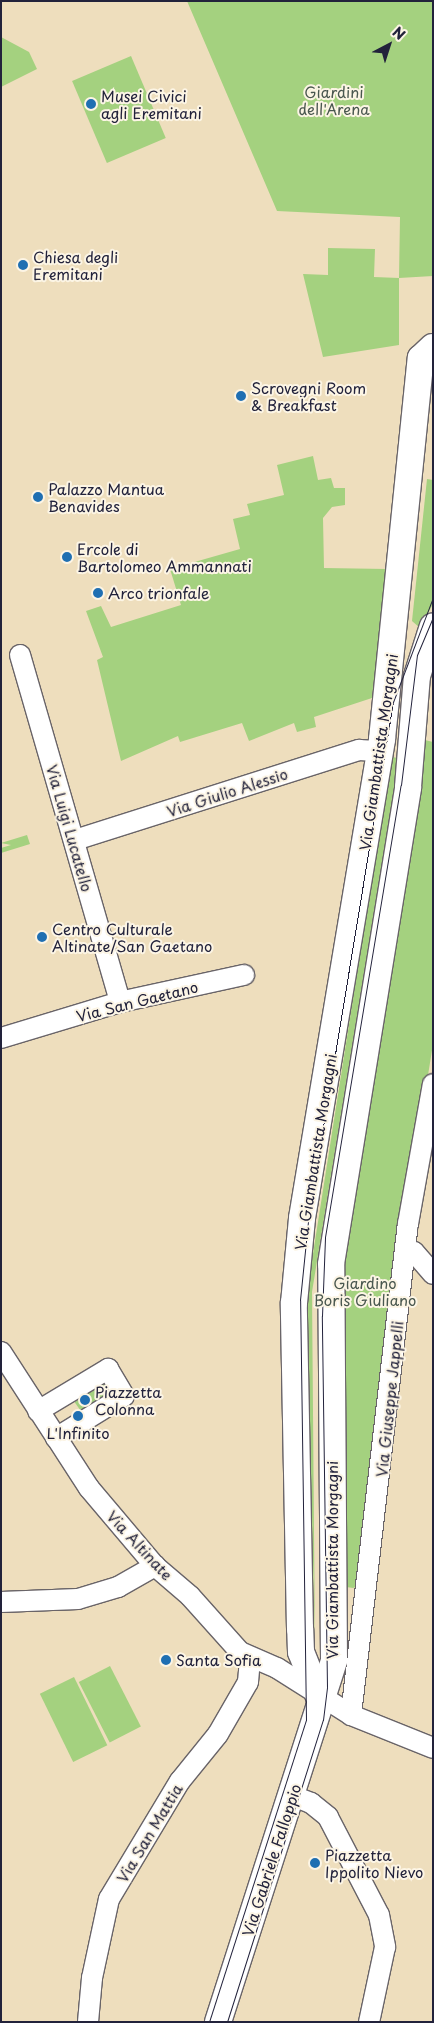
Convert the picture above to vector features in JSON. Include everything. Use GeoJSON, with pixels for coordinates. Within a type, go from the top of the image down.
{"type":"FeatureCollection","features":[{"type":"Feature","properties":{"kind":"street","name":"Via Giambattista Morgagni"},"geometry":{"type":"LineString","coordinates":[[319,1697],[301,1652],[294,1303],[302,1218],[381,751],[427,352]]}},
{"type":"Feature","properties":{"kind":"street","name":"Via Giambattista Morgagni"},"geometry":{"type":"LineString","coordinates":[[319,1697],[334,1660],[330,1264],[408,787],[417,676],[430,641],[405,639],[396,628]]}},
{"type":"Feature","properties":{"kind":"street","name":"Via Luigi Lucatello"},"geometry":{"type":"LineString","coordinates":[[20,655],[75,840],[120,1002]]}},
{"type":"Feature","properties":{"kind":"street","name":"Via Giulio Alessio"},"geometry":{"type":"LineString","coordinates":[[75,840],[359,750],[381,751]]}},
{"type":"Feature","properties":{"kind":"street","name":"Via San Gaetano"},"geometry":{"type":"LineString","coordinates":[[1,1038],[120,1002],[244,975]]}},
{"type":"Feature","properties":{"kind":"street","name":"Via Giuseppe Jappelli"},"geometry":{"type":"LineString","coordinates":[[351,1715],[405,1252],[433,1084]]}},
{"type":"Feature","properties":{"kind":"street"},"geometry":{"type":"LineString","coordinates":[[405,1252],[414,1252],[433,1274]]}},
{"type":"Feature","properties":{"kind":"street","name":"Via Altinate"},"geometry":{"type":"LineString","coordinates":[[1,1352],[89,1488],[155,1566],[250,1660],[277,1668],[319,1697],[351,1715],[430,1742]]}},
{"type":"Feature","properties":{"kind":"street"},"geometry":{"type":"LineString","coordinates":[[38,1411],[108,1369],[124,1396],[56,1438]]}},
{"type":"Feature","properties":{"kind":"street"},"geometry":{"type":"LineString","coordinates":[[1,1602],[78,1599],[118,1587],[155,1566]]}},
{"type":"Feature","properties":{"kind":"street","name":"Via San Mattia"},"geometry":{"type":"LineString","coordinates":[[88,2022],[92,1978],[109,1899],[180,1781],[218,1734],[248,1682],[250,1660]]}},
{"type":"Feature","properties":{"kind":"street","name":"Via Gabriele Falloppio"},"geometry":{"type":"LineString","coordinates":[[218,2022],[293,1796],[319,1697]]}},
{"type":"Feature","properties":{"kind":"street"},"geometry":{"type":"LineString","coordinates":[[293,1796],[311,1802],[328,1817],[384,1930],[385,1947],[369,2022]]}},
{"type":"Feature","properties":{"kind":"green space","name":"Giardini dell'Arena"},"geometry":{"type":"Polygon","coordinates":[[[187,1],[433,1],[433,276],[399,278],[400,217],[277,211],[187,1]]]}},
{"type":"Feature","properties":{"kind":"green space"},"geometry":{"type":"Polygon","coordinates":[[[1,37],[29,52],[37,69],[1,87],[1,37]]]}},
{"type":"Feature","properties":{"kind":"green space"},"geometry":{"type":"Polygon","coordinates":[[[131,56],[166,138],[107,163],[72,81],[131,56]]]}},
{"type":"Feature","properties":{"kind":"green space"},"geometry":{"type":"Polygon","coordinates":[[[328,248],[375,249],[374,277],[399,278],[399,345],[323,357],[303,274],[328,275],[328,248]]]}},
{"type":"Feature","properties":{"kind":"green space"},"geometry":{"type":"Polygon","coordinates":[[[313,456],[318,480],[331,478],[334,488],[345,488],[345,505],[332,507],[323,518],[324,568],[387,569],[372,698],[314,717],[316,727],[297,732],[294,723],[249,741],[242,723],[180,742],[178,736],[121,761],[97,660],[103,657],[86,611],[101,606],[111,627],[181,605],[170,569],[240,549],[233,519],[250,515],[247,504],[284,495],[277,465],[313,456]]]}},
{"type":"Feature","properties":{"kind":"green space"},"geometry":{"type":"Polygon","coordinates":[[[427,479],[433,480],[433,604],[420,628],[412,621],[427,479]]]}},
{"type":"Feature","properties":{"kind":"green space","name":"Giardino Boris Giuliano"},"geometry":{"type":"Polygon","coordinates":[[[417,738],[433,742],[433,1044],[405,1219],[361,1585],[353,1588],[333,1585],[333,1288],[417,738]]]}},
{"type":"Feature","properties":{"kind":"green space"},"geometry":{"type":"Polygon","coordinates":[[[391,757],[399,758],[312,1292],[315,1650],[307,1292],[391,757]]]}},
{"type":"Feature","properties":{"kind":"green space"},"geometry":{"type":"Polygon","coordinates":[[[27,835],[30,844],[1,853],[1,848],[11,845],[1,843],[27,835]]]}},
{"type":"Feature","properties":{"kind":"green space"},"geometry":{"type":"Polygon","coordinates":[[[105,1381],[116,1397],[86,1418],[75,1402],[105,1381]]]}},
{"type":"Feature","properties":{"kind":"green space"},"geometry":{"type":"Polygon","coordinates":[[[110,1666],[141,1727],[110,1742],[79,1682],[110,1666]]]}},
{"type":"Feature","properties":{"kind":"green space"},"geometry":{"type":"Polygon","coordinates":[[[74,1677],[107,1745],[73,1762],[40,1694],[74,1677]]]}},
{"type":"Feature","properties":{"kind":"tram line"},"geometry":{"type":"LineString","coordinates":[[209,2022],[306,1720],[300,1300],[309,1212],[393,702],[433,597]]}},
{"type":"Feature","properties":{"kind":"tram line"},"geometry":{"type":"LineString","coordinates":[[227,2022],[323,1720],[327,1687],[322,1316],[325,1237],[401,785],[417,655],[433,617]]}},
{"type":"Feature","properties":{"kind":"place","name":"Musei Civici agli Eremitani"},"geometry":{"type":"Point","coordinates":[91,104]}},
{"type":"Feature","properties":{"kind":"place","name":"Chiesa degli Eremitani"},"geometry":{"type":"Point","coordinates":[23,265]}},
{"type":"Feature","properties":{"kind":"place","name":"Scrovegni Room & Breakfast"},"geometry":{"type":"Point","coordinates":[241,396]}},
{"type":"Feature","properties":{"kind":"place","name":"Palazzo Mantua Benavides"},"geometry":{"type":"Point","coordinates":[38,497]}},
{"type":"Feature","properties":{"kind":"place","name":"Ercole di Bartolomeo Ammannati"},"geometry":{"type":"Point","coordinates":[67,557]}},
{"type":"Feature","properties":{"kind":"place","name":"Arco trionfale"},"geometry":{"type":"Point","coordinates":[98,593]}},
{"type":"Feature","properties":{"kind":"place","name":"Centro Culturale Altinate/San Gaetano"},"geometry":{"type":"Point","coordinates":[42,937]}},
{"type":"Feature","properties":{"kind":"place","name":"Piazzetta Colonna"},"geometry":{"type":"Point","coordinates":[85,1400]}},
{"type":"Feature","properties":{"kind":"place","name":"L'Infinito"},"geometry":{"type":"Point","coordinates":[78,1416]}},
{"type":"Feature","properties":{"kind":"place","name":"Santa Sofia"},"geometry":{"type":"Point","coordinates":[166,1660]}},
{"type":"Feature","properties":{"kind":"place","name":"Piazzetta Ippolito Nievo"},"geometry":{"type":"Point","coordinates":[315,1863]}}]}
